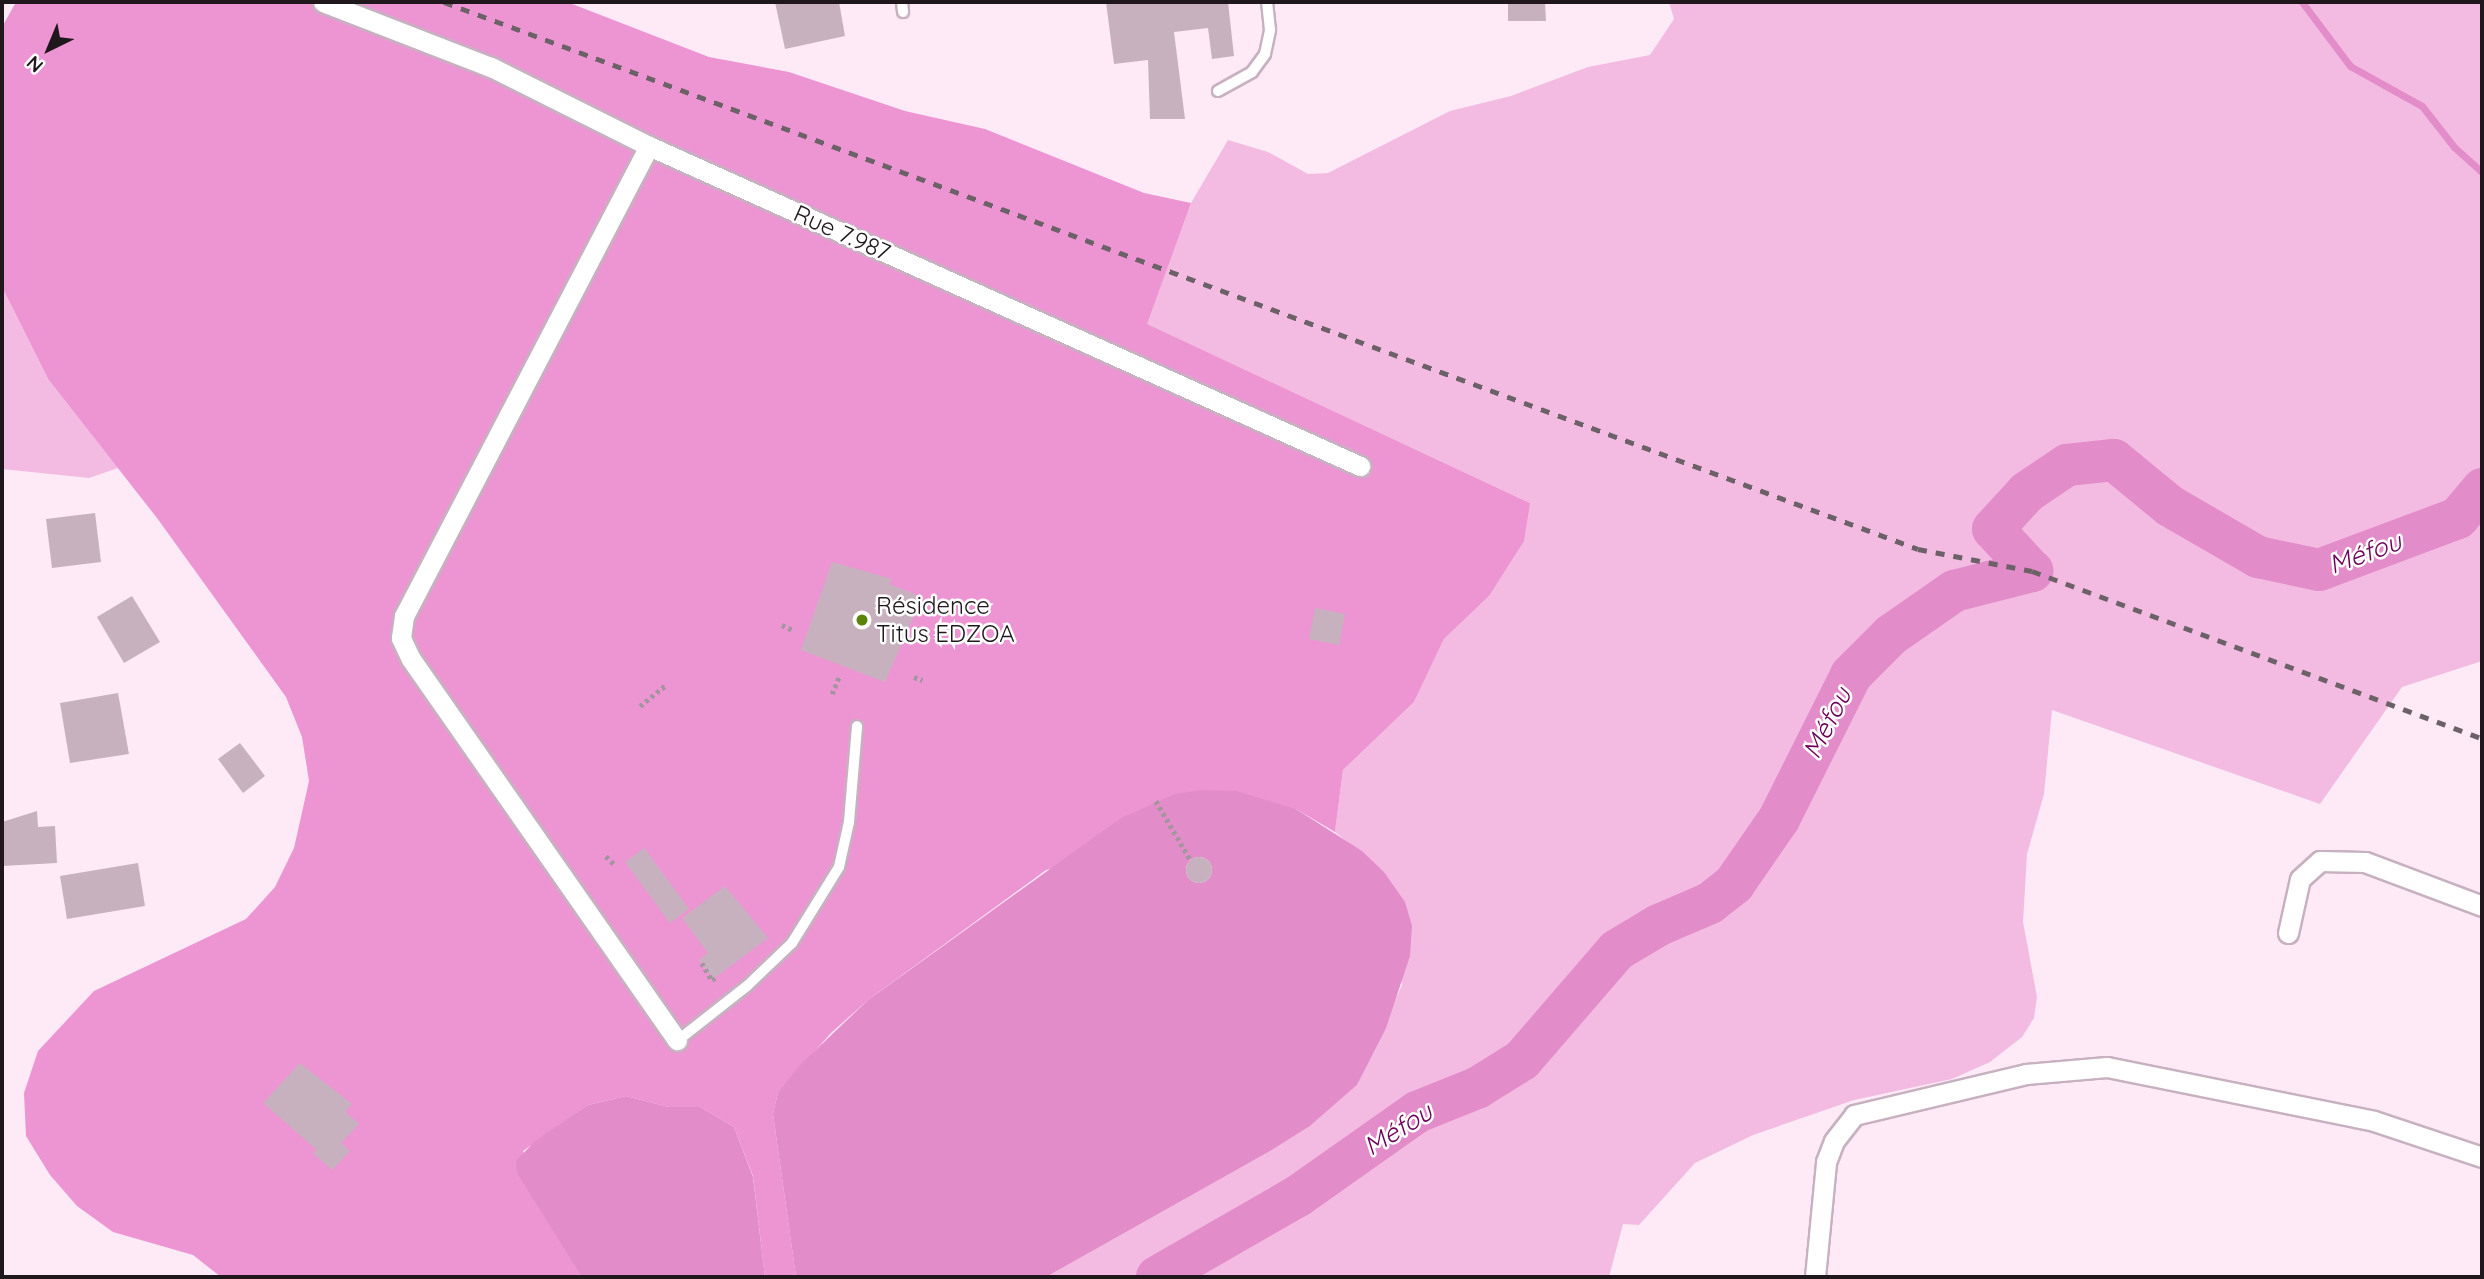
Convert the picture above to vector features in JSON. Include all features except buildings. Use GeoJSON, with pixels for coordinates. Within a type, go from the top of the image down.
{"type":"FeatureCollection","features":[{"type":"Feature","properties":{"kind":"street","name":"Rue 7.987"},"geometry":{"type":"LineString","coordinates":[[323,2],[491,67],[649,146],[1360,466]]}},
{"type":"Feature","properties":{"kind":"street"},"geometry":{"type":"LineString","coordinates":[[649,146],[404,616],[401,638],[411,659],[677,1041]]}},
{"type":"Feature","properties":{"kind":"street"},"geometry":{"type":"LineString","coordinates":[[2288,933],[2300,879],[2320,861],[2365,862],[2482,906]]}},
{"type":"Feature","properties":{"kind":"street"},"geometry":{"type":"LineString","coordinates":[[1815,1277],[1826,1162],[1834,1141],[1854,1115],[2026,1074],[2107,1067],[2374,1121],[2482,1157]]}},
{"type":"Feature","properties":{"kind":"lane"},"geometry":{"type":"LineString","coordinates":[[1217,91],[1252,72],[1265,54],[1270,30],[1266,2]]}},
{"type":"Feature","properties":{"kind":"lane"},"geometry":{"type":"LineString","coordinates":[[677,1041],[747,986],[792,943],[833,878],[849,822],[857,726]]}},
{"type":"Feature","properties":{"kind":"path"},"geometry":{"type":"LineString","coordinates":[[782,625],[793,630]]}},
{"type":"Feature","properties":{"kind":"path"},"geometry":{"type":"LineString","coordinates":[[832,694],[839,677]]}},
{"type":"Feature","properties":{"kind":"path"},"geometry":{"type":"LineString","coordinates":[[914,677],[922,680]]}},
{"type":"Feature","properties":{"kind":"path"},"geometry":{"type":"LineString","coordinates":[[640,706],[665,686]]}},
{"type":"Feature","properties":{"kind":"path"},"geometry":{"type":"LineString","coordinates":[[1156,801],[1190,859]]}},
{"type":"Feature","properties":{"kind":"path"},"geometry":{"type":"LineString","coordinates":[[606,856],[615,865]]}},
{"type":"Feature","properties":{"kind":"path"},"geometry":{"type":"LineString","coordinates":[[702,963],[712,980],[717,977]]}},
{"type":"Feature","properties":{"kind":"shaded area"},"geometry":{"type":"Polygon","coordinates":[[[16,2],[567,2],[709,57],[789,72],[905,111],[985,129],[1144,193],[1191,203],[1147,324],[1530,503],[1524,541],[1489,596],[1444,639],[1414,702],[1343,770],[1335,832],[1296,809],[1046,870],[868,1000],[831,1033],[778,1092],[773,1114],[796,1277],[765,1277],[753,1176],[734,1127],[700,1107],[669,1107],[626,1096],[588,1105],[523,1151],[582,1277],[221,1277],[193,1255],[113,1232],[77,1206],[50,1175],[26,1136],[24,1093],[38,1051],[94,991],[246,919],[275,887],[294,848],[309,781],[302,737],[286,697],[157,518],[48,379],[2,287],[2,27],[16,2]]]}},
{"type":"Feature","properties":{"kind":"shaded area"},"geometry":{"type":"Polygon","coordinates":[[[1669,2],[2482,2],[2482,661],[2402,687],[2320,804],[2052,710],[2044,794],[2027,854],[2023,922],[2037,997],[2034,1018],[2022,1037],[1990,1062],[1952,1079],[1854,1100],[1753,1135],[1695,1163],[1639,1225],[1623,1224],[1609,1277],[1046,1277],[1272,1150],[1310,1126],[1357,1085],[1402,985],[1384,872],[1335,832],[1343,770],[1414,702],[1444,639],[1489,596],[1530,503],[1146,324],[1191,203],[1228,140],[1268,152],[1308,174],[1328,173],[1450,111],[1511,96],[1588,67],[1650,55],[1674,19],[1669,2]]]}},
{"type":"Feature","properties":{"kind":"shaded area"},"geometry":{"type":"Polygon","coordinates":[[[2,287],[48,379],[118,468],[89,478],[2,469],[2,287]]]}},
{"type":"Feature","properties":{"kind":"shaded area"},"geometry":{"type":"Polygon","coordinates":[[[1201,790],[1236,791],[1296,809],[1362,851],[1384,872],[1405,902],[1412,926],[1410,956],[1386,1028],[1357,1085],[1310,1126],[1272,1150],[1046,1277],[796,1277],[773,1114],[778,1092],[802,1063],[868,1000],[1121,818],[1175,794],[1201,790]]]}},
{"type":"Feature","properties":{"kind":"shaded area"},"geometry":{"type":"Polygon","coordinates":[[[626,1096],[669,1107],[700,1107],[734,1127],[753,1177],[765,1277],[582,1277],[517,1173],[516,1161],[535,1141],[588,1105],[626,1096]]]}},
{"type":"Feature","properties":{"kind":"pier"},"geometry":{"type":"Polygon","coordinates":[[[1199,857],[1208,861],[1212,870],[1208,879],[1199,883],[1190,879],[1186,870],[1190,861],[1199,857]]]}},
{"type":"Feature","properties":{"kind":"waterway"},"geometry":{"type":"LineString","coordinates":[[2302,2],[2350,66],[2422,106],[2454,147],[2482,172]]}},
{"type":"Feature","properties":{"kind":"waterway","name":"Méfou"},"geometry":{"type":"LineString","coordinates":[[1157,1277],[1298,1196],[1417,1112],[1477,1088],[1522,1060],[1617,950],[1659,925],[1710,903],[1734,884],[1779,819],[1851,675],[1891,635],[1954,591],[2032,571],[1993,529],[2027,492],[2067,465],[2114,460],[2170,506],[2258,557],[2319,570],[2458,518],[2482,489]]}},
{"type":"Feature","properties":{"kind":"railway"},"geometry":{"type":"LineString","coordinates":[[444,2],[1918,549],[2032,571],[2482,738]]}},
{"type":"Feature","properties":{"kind":"place","name":"Résidence Titus EDZOA"},"geometry":{"type":"Point","coordinates":[862,620]}}]}
